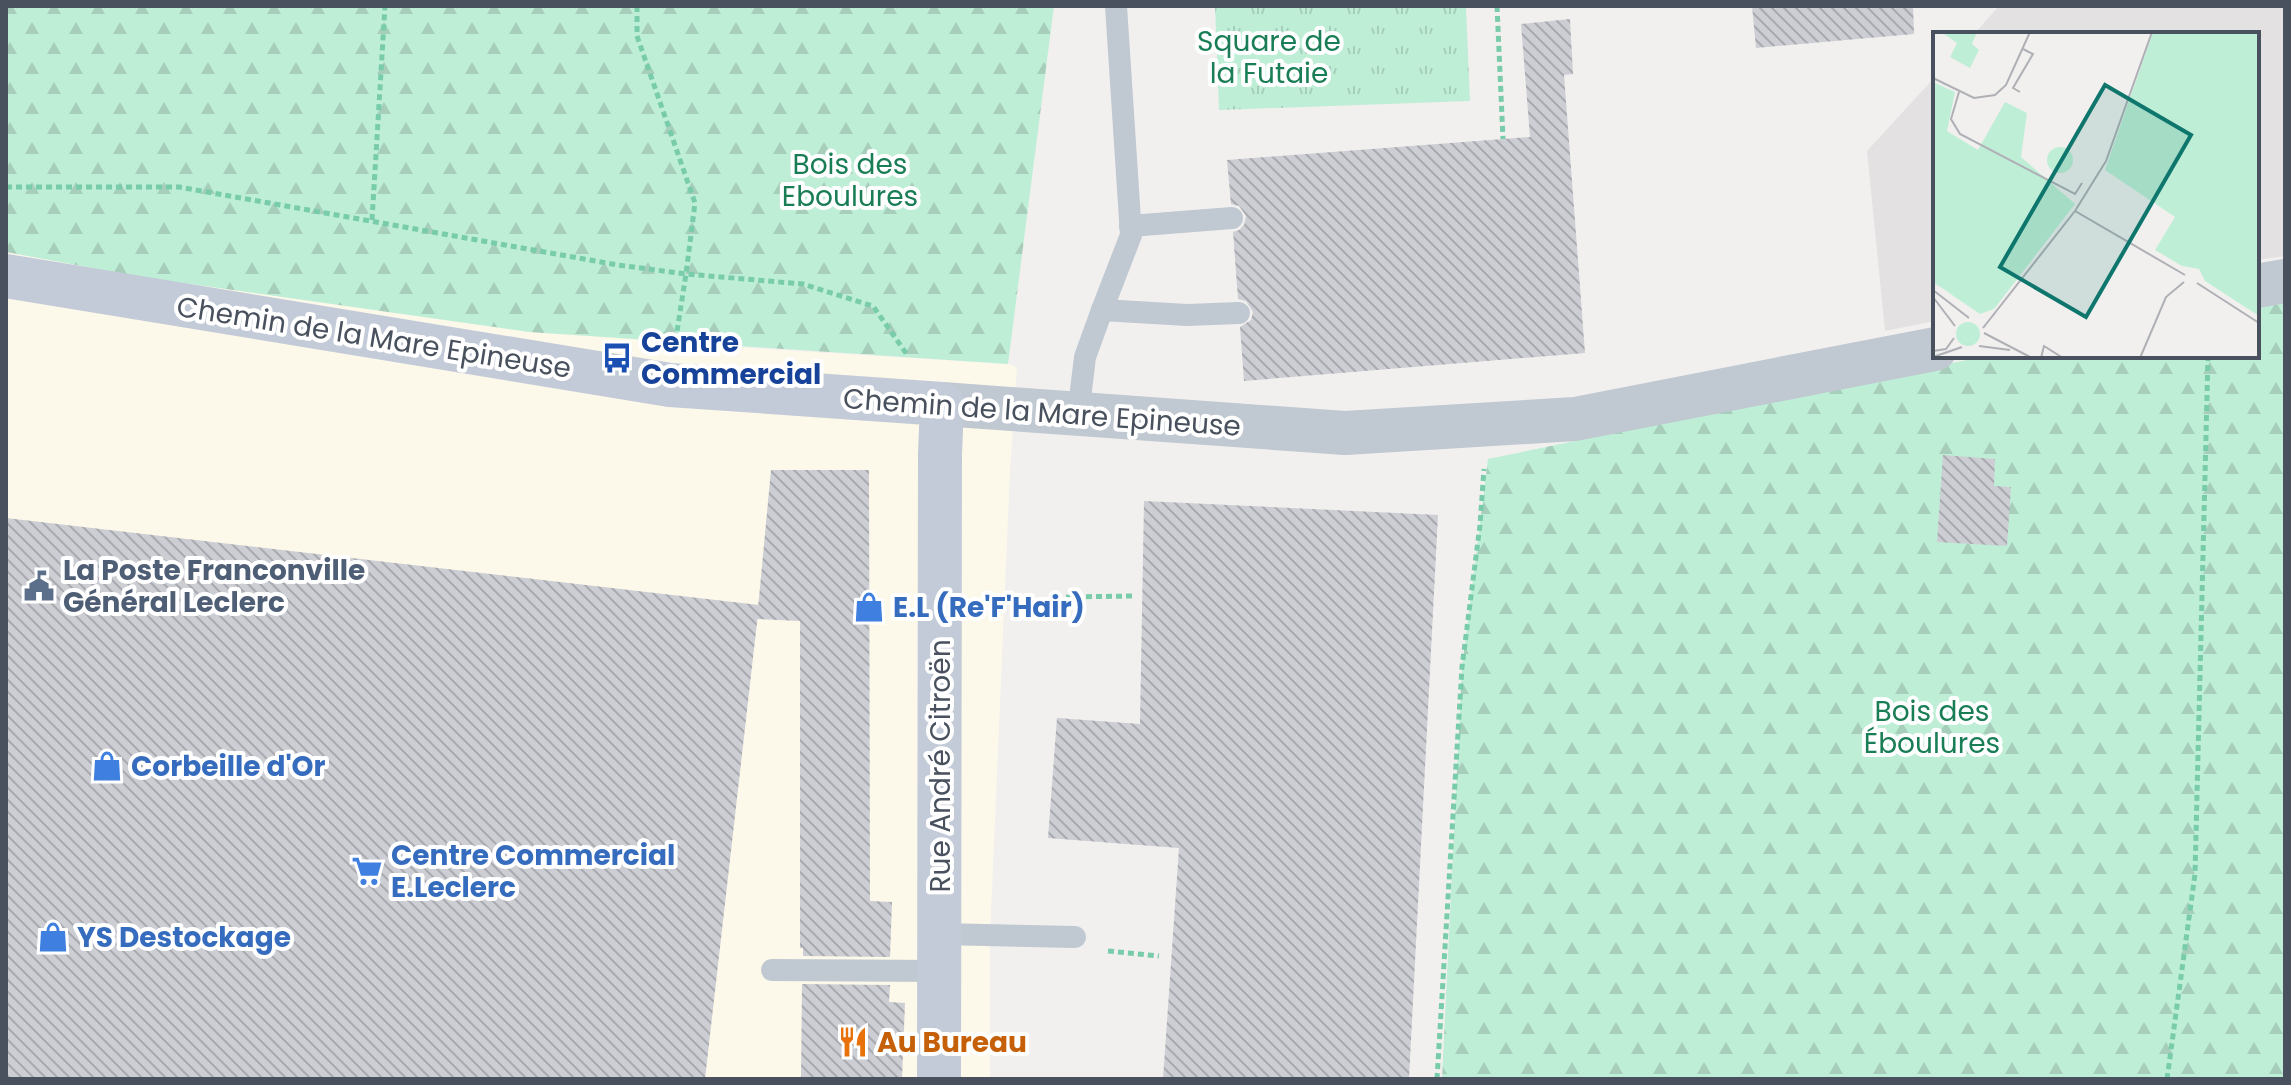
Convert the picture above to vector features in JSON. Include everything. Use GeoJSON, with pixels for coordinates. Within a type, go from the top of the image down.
{"type":"FeatureCollection","features":[{"type":"Feature","properties":{"kind":"main road","name":"Chemin de la Mare Epineuse"},"geometry":{"type":"LineString","coordinates":[[6,276],[670,385],[942,404]]}},
{"type":"Feature","properties":{"kind":"main road","name":"Rue André Citroën"},"geometry":{"type":"LineString","coordinates":[[939,1079],[942,404]]}},
{"type":"Feature","properties":{"kind":"street"},"geometry":{"type":"LineString","coordinates":[[2259,286],[2285,281]]}},
{"type":"Feature","properties":{"kind":"street","name":"Chemin de la Mare Epineuse"},"geometry":{"type":"LineString","coordinates":[[942,404],[1345,433],[1575,419],[1933,349]]}},
{"type":"Feature","properties":{"kind":"lane"},"geometry":{"type":"LineString","coordinates":[[1078,415],[1085,357],[1131,235],[1116,6]]}},
{"type":"Feature","properties":{"kind":"lane"},"geometry":{"type":"LineString","coordinates":[[1130,226],[1232,218]]}},
{"type":"Feature","properties":{"kind":"lane"},"geometry":{"type":"LineString","coordinates":[[1102,310],[1187,315],[1239,313]]}},
{"type":"Feature","properties":{"kind":"lane"},"geometry":{"type":"LineString","coordinates":[[772,970],[1075,937]]}},
{"type":"Feature","properties":{"kind":"path"},"geometry":{"type":"LineString","coordinates":[[372,220],[385,6]]}},
{"type":"Feature","properties":{"kind":"path"},"geometry":{"type":"LineString","coordinates":[[637,6],[637,36],[695,203],[674,348]]}},
{"type":"Feature","properties":{"kind":"path"},"geometry":{"type":"LineString","coordinates":[[1497,6],[1503,139]]}},
{"type":"Feature","properties":{"kind":"path"},"geometry":{"type":"LineString","coordinates":[[6,187],[179,187],[618,265],[803,284],[873,306],[910,362]]}},
{"type":"Feature","properties":{"kind":"path"},"geometry":{"type":"LineString","coordinates":[[2167,1079],[2195,874],[2208,358]]}},
{"type":"Feature","properties":{"kind":"path"},"geometry":{"type":"LineString","coordinates":[[1437,1079],[1462,667],[1480,525],[1488,425]]}},
{"type":"Feature","properties":{"kind":"path"},"geometry":{"type":"LineString","coordinates":[[1066,597],[1132,596]]}},
{"type":"Feature","properties":{"kind":"path"},"geometry":{"type":"LineString","coordinates":[[1103,951],[1159,956]]}},
{"type":"Feature","properties":{"kind":"shaded area"},"geometry":{"type":"Polygon","coordinates":[[[1999,6],[2285,6],[2285,256],[2259,260],[2259,32],[1976,32],[1999,6]]]}},
{"type":"Feature","properties":{"kind":"shaded area"},"geometry":{"type":"Polygon","coordinates":[[[1933,79],[1933,321],[1885,331],[1867,151],[1933,79]]]}},
{"type":"Feature","properties":{"kind":"shaded area"},"geometry":{"type":"Polygon","coordinates":[[[6,252],[141,277],[670,343],[1017,367],[990,936],[990,1079],[6,1079],[6,252]]]}},
{"type":"Feature","properties":{"kind":"green space","name":"Bois des Eboulures"},"geometry":{"type":"Polygon","coordinates":[[[6,6],[1054,6],[1008,364],[529,332],[141,277],[6,252],[6,6]]]}},
{"type":"Feature","properties":{"kind":"green space","name":"Square de la Futaie"},"geometry":{"type":"Polygon","coordinates":[[[1215,6],[1466,6],[1470,101],[1219,110],[1215,6]]]}},
{"type":"Feature","properties":{"kind":"green space","name":"Bois des Éboulures"},"geometry":{"type":"Polygon","coordinates":[[[2285,303],[2285,1079],[1442,1079],[1462,667],[1488,459],[1976,358],[2259,358],[2259,308],[2285,303]]]}},
{"type":"Feature","properties":{"kind":"building"},"geometry":{"type":"Polygon","coordinates":[[[1752,6],[1913,6],[1914,34],[1756,48],[1752,6]]]}},
{"type":"Feature","properties":{"kind":"building"},"geometry":{"type":"Polygon","coordinates":[[[1570,19],[1573,74],[1564,75],[1585,353],[1244,381],[1240,327],[1251,320],[1253,312],[1246,301],[1238,299],[1233,232],[1244,225],[1246,216],[1239,206],[1231,204],[1227,160],[1530,137],[1521,24],[1570,19]]]}},
{"type":"Feature","properties":{"kind":"building"},"geometry":{"type":"Polygon","coordinates":[[[1943,455],[1995,459],[1994,486],[2011,487],[2007,546],[1937,542],[1943,455]]]}},
{"type":"Feature","properties":{"kind":"building"},"geometry":{"type":"Polygon","coordinates":[[[771,470],[869,470],[870,901],[892,902],[890,957],[803,956],[803,948],[800,948],[800,621],[757,619],[771,470]]]}},
{"type":"Feature","properties":{"kind":"building"},"geometry":{"type":"Polygon","coordinates":[[[1144,501],[1438,515],[1409,1079],[1163,1079],[1179,848],[1048,838],[1057,718],[1140,724],[1144,501]]]}},
{"type":"Feature","properties":{"kind":"building","name":"Centre Commercial E.Leclerc"},"geometry":{"type":"Polygon","coordinates":[[[6,518],[759,605],[705,1079],[6,1079],[6,518]]]}},
{"type":"Feature","properties":{"kind":"building","name":"Au Bureau"},"geometry":{"type":"Polygon","coordinates":[[[802,984],[890,985],[889,1002],[905,1003],[902,1079],[801,1079],[802,984]]]}},
{"type":"Feature","properties":{"kind":"place","name":"Centre Commercial"},"geometry":{"type":"Point","coordinates":[617,358]}},
{"type":"Feature","properties":{"kind":"place","name":"La Poste Franconville Général Leclerc"},"geometry":{"type":"Point","coordinates":[39,586]}},
{"type":"Feature","properties":{"kind":"place","name":"E.L (Re'F'Hair)"},"geometry":{"type":"Point","coordinates":[869,607]}},
{"type":"Feature","properties":{"kind":"place","name":"Corbeille d'Or"},"geometry":{"type":"Point","coordinates":[107,766]}},
{"type":"Feature","properties":{"kind":"place","name":"Centre Commercial E.Leclerc"},"geometry":{"type":"Point","coordinates":[367,871]}},
{"type":"Feature","properties":{"kind":"place","name":"YS Destockage"},"geometry":{"type":"Point","coordinates":[53,937]}},
{"type":"Feature","properties":{"kind":"place","name":"Au Bureau"},"geometry":{"type":"Point","coordinates":[853,1042]}}]}
